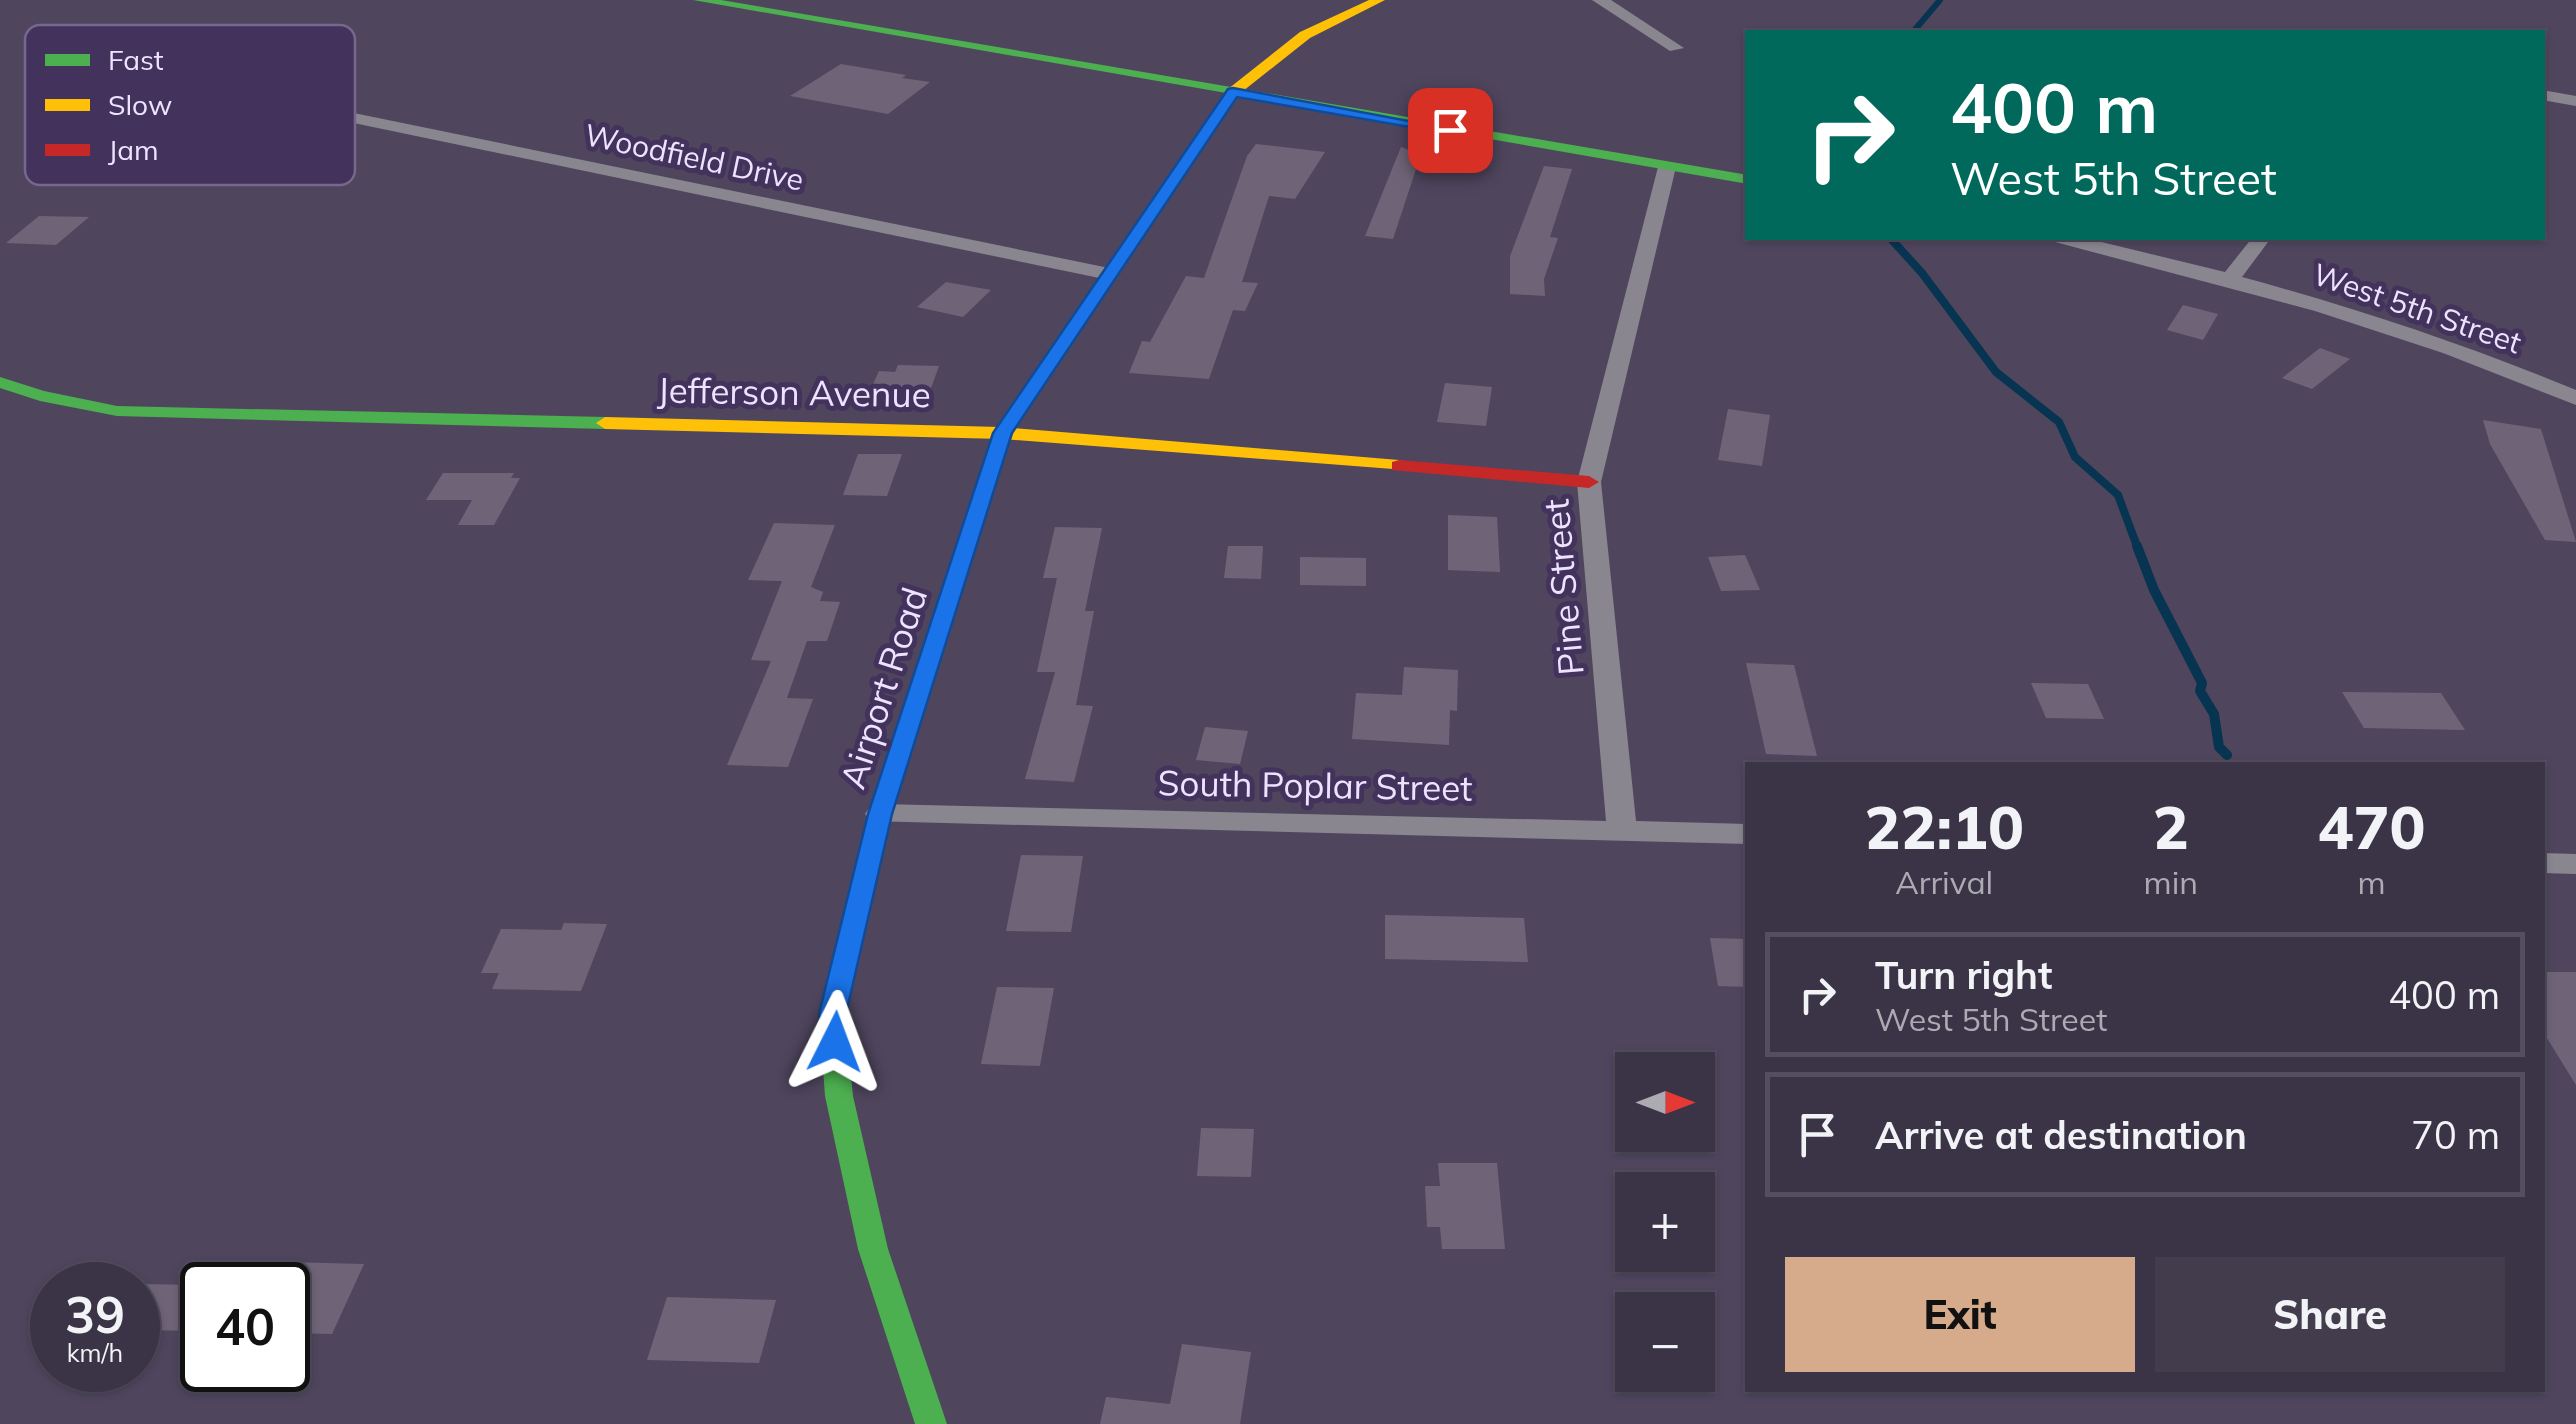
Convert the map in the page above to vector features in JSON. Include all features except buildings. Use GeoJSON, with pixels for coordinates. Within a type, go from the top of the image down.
{"type":"FeatureCollection","features":[{"type":"Feature","properties":{"kind":"street"},"geometry":{"type":"LineString","coordinates":[[699,0],[1745,180]]}},
{"type":"Feature","properties":{"kind":"street","name":"Airport Road"},"geometry":{"type":"LineString","coordinates":[[932,1424],[873,1250],[838,1080],[832,1014],[880,814],[1002,433],[1233,92],[1305,36],[1379,0]]}},
{"type":"Feature","properties":{"kind":"street"},"geometry":{"type":"LineString","coordinates":[[1600,0],[1676,48]]}},
{"type":"Feature","properties":{"kind":"street"},"geometry":{"type":"LineString","coordinates":[[2545,95],[2576,100]]}},
{"type":"Feature","properties":{"kind":"street","name":"Woodfield Drive"},"geometry":{"type":"LineString","coordinates":[[355,118],[1109,274]]}},
{"type":"Feature","properties":{"kind":"street","name":"Pine Street"},"geometry":{"type":"LineString","coordinates":[[1622,830],[1589,482],[1667,167]]}},
{"type":"Feature","properties":{"kind":"street","name":"West 5th Street"},"geometry":{"type":"LineString","coordinates":[[2070,240],[2229,280],[2370,322],[2576,398]]}},
{"type":"Feature","properties":{"kind":"street"},"geometry":{"type":"LineString","coordinates":[[2229,280],[2260,240]]}},
{"type":"Feature","properties":{"kind":"street","name":"Jefferson Avenue"},"geometry":{"type":"LineString","coordinates":[[0,382],[40,396],[117,412],[1002,433],[1589,482]]}},
{"type":"Feature","properties":{"kind":"street","name":"South Poplar Street"},"geometry":{"type":"LineString","coordinates":[[880,814],[1745,834]]}},
{"type":"Feature","properties":{"kind":"street"},"geometry":{"type":"LineString","coordinates":[[2545,863],[2576,864]]}},
{"type":"Feature","properties":{"kind":"waterway"},"geometry":{"type":"LineString","coordinates":[[1915,30],[1940,0]]}},
{"type":"Feature","properties":{"kind":"waterway"},"geometry":{"type":"LineString","coordinates":[[1892,240],[1922,273],[1996,372],[2059,422],[2075,457],[2118,495],[2138,549]]}},
{"type":"Feature","properties":{"kind":"waterway"},"geometry":{"type":"LineString","coordinates":[[2137,546],[2154,590],[2202,683],[2200,691],[2214,714],[2219,747],[2227,755]]}},
{"type":"Feature","properties":{"kind":"traffic: fast"},"geometry":{"type":"LineString","coordinates":[[699,0],[1745,179]]}},
{"type":"Feature","properties":{"kind":"traffic: fast"},"geometry":{"type":"LineString","coordinates":[[0,382],[40,396],[117,411],[605,423]]}},
{"type":"Feature","properties":{"kind":"traffic: fast"},"geometry":{"type":"LineString","coordinates":[[931,1424],[873,1249],[839,1096],[832,1014],[880,814],[1008,424]]}},
{"type":"Feature","properties":{"kind":"traffic: slow"},"geometry":{"type":"LineString","coordinates":[[1008,424],[1233,92],[1305,35],[1379,0]]}},
{"type":"Feature","properties":{"kind":"traffic: slow"},"geometry":{"type":"LineString","coordinates":[[605,423],[1002,433],[1399,466]]}},
{"type":"Feature","properties":{"kind":"traffic: jam"},"geometry":{"type":"LineString","coordinates":[[1399,466],[1589,482]]}},
{"type":"Feature","properties":{"kind":"route"},"geometry":{"type":"LineString","coordinates":[[835,1042],[832,1014],[880,814],[1002,433],[1109,274],[1233,92],[1450,130]]}}]}
